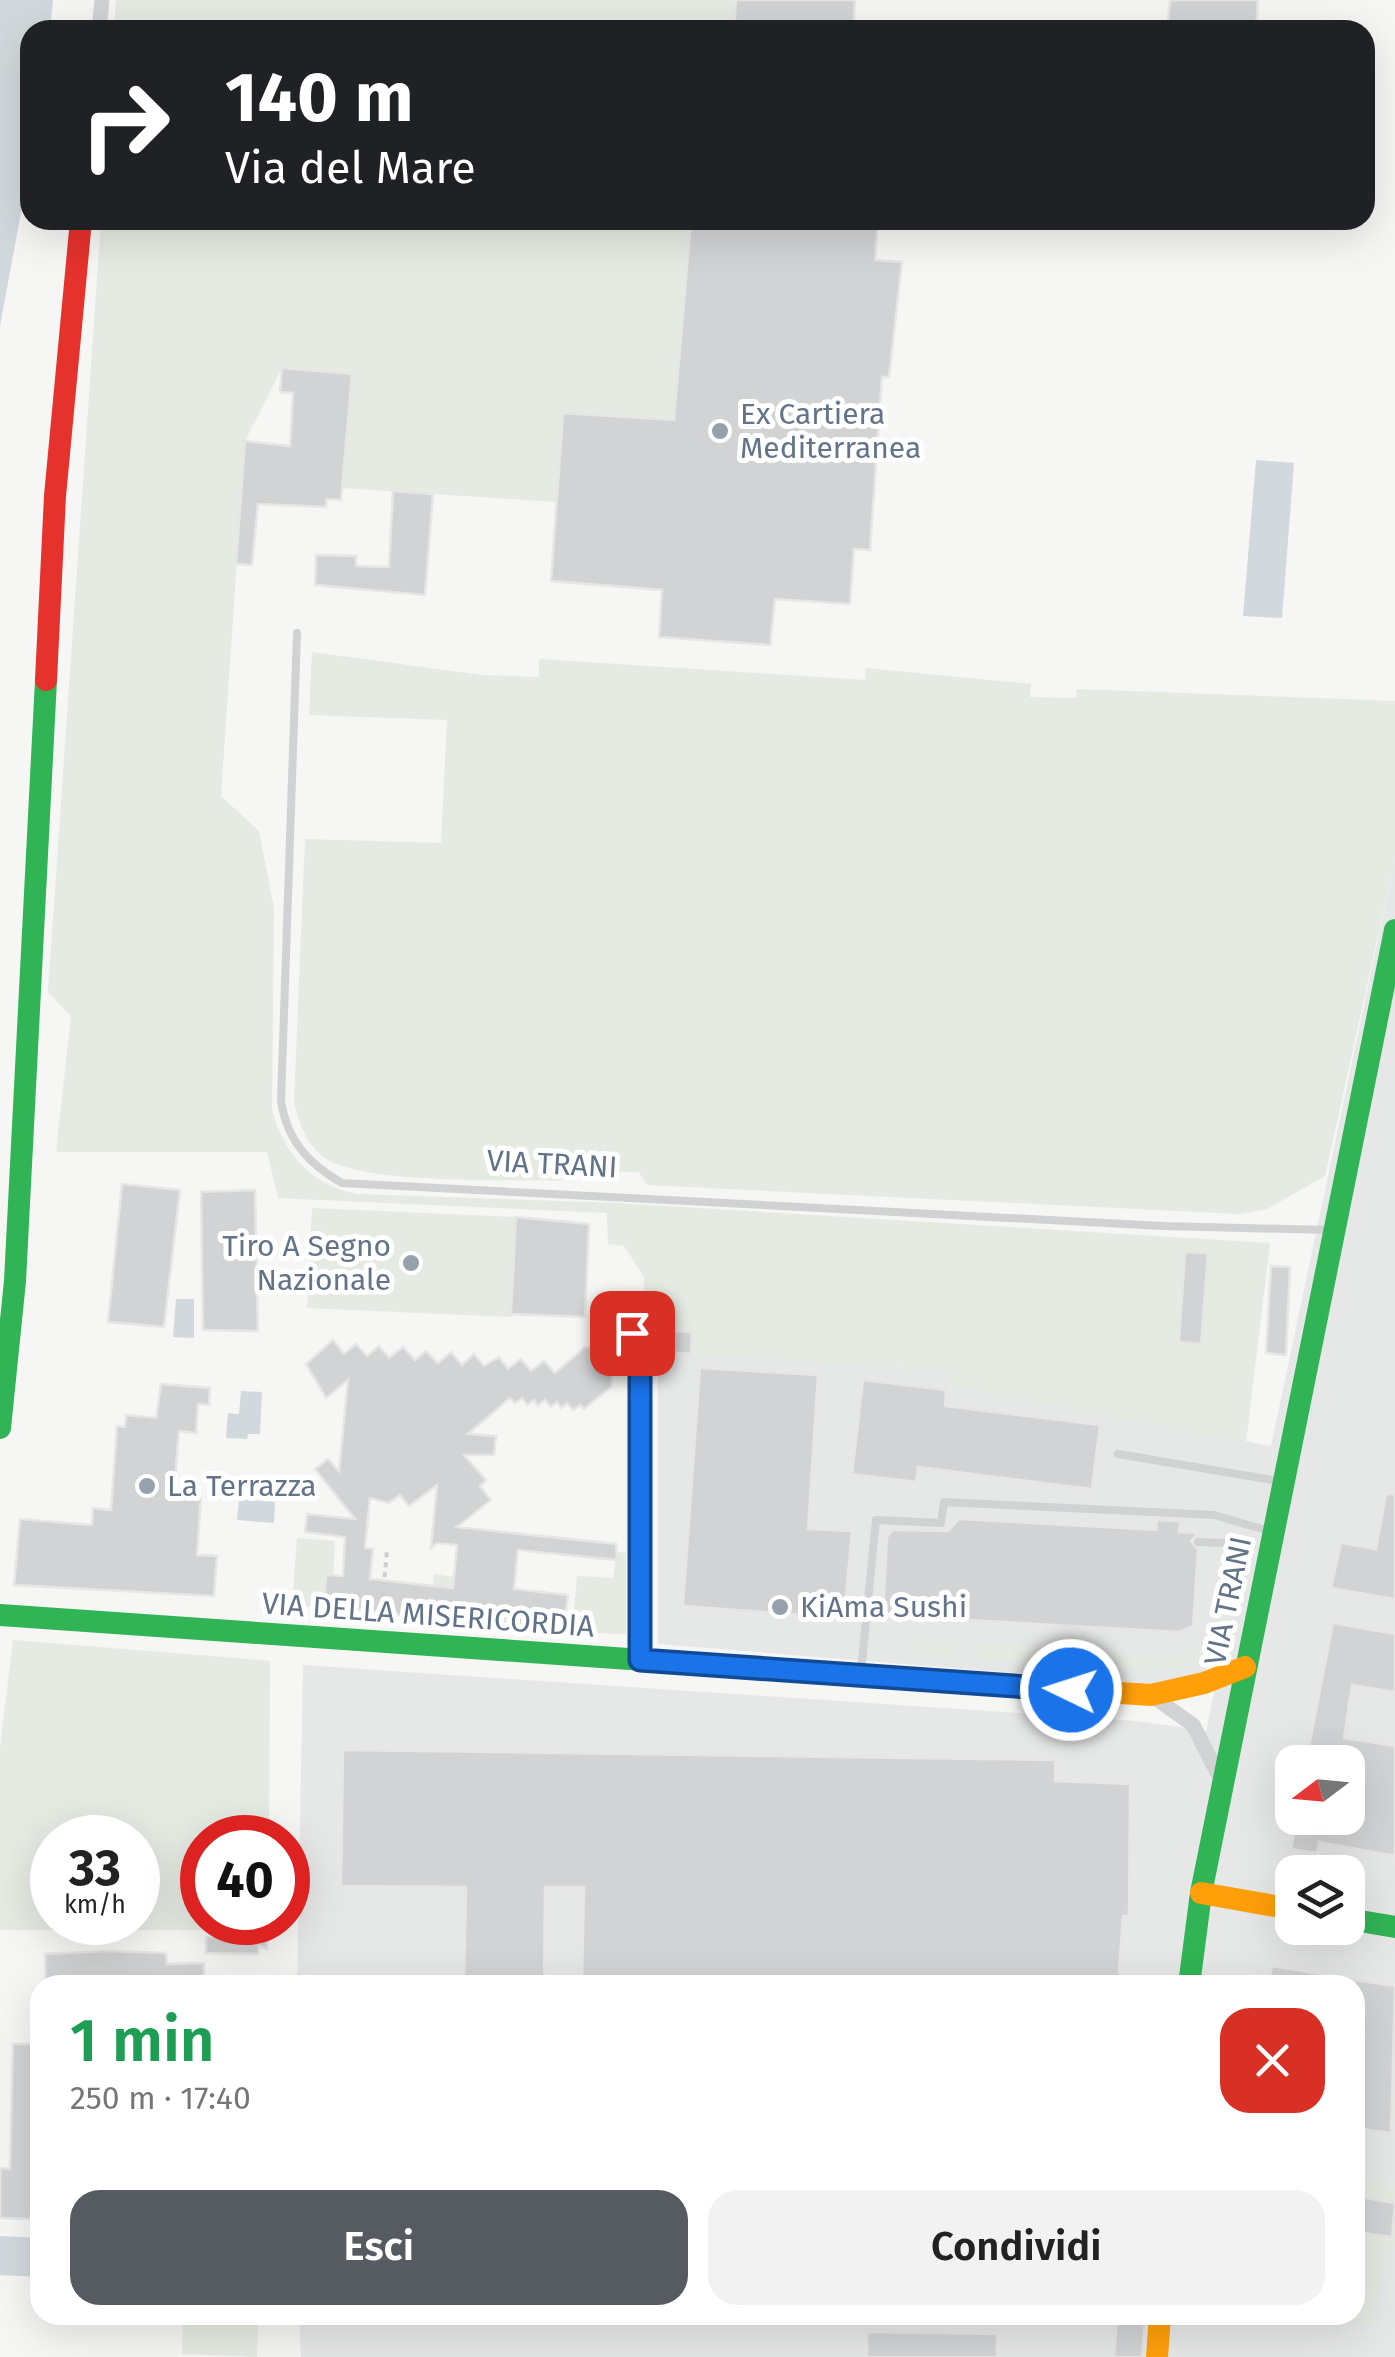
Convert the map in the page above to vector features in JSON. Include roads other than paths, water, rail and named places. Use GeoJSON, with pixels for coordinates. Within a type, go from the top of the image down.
{"type":"FeatureCollection","features":[{"type":"Feature","properties":{"kind":"street"},"geometry":{"type":"LineString","coordinates":[[0,1428],[15,1281],[55,496],[80,230]]}},
{"type":"Feature","properties":{"kind":"street","name":"VIA TRANI"},"geometry":{"type":"LineString","coordinates":[[1190,1975],[1201,1893],[1245,1666],[1395,930]]}},
{"type":"Feature","properties":{"kind":"street"},"geometry":{"type":"LineString","coordinates":[[632,1333],[640,1374],[640,1660]]}},
{"type":"Feature","properties":{"kind":"street","name":"VIA DELLA MISERICORDIA"},"geometry":{"type":"LineString","coordinates":[[0,1615],[1151,1696],[1204,1684],[1245,1666]]}},
{"type":"Feature","properties":{"kind":"street"},"geometry":{"type":"LineString","coordinates":[[1151,1696],[1193,1725],[1224,1786]]}},
{"type":"Feature","properties":{"kind":"street"},"geometry":{"type":"LineString","coordinates":[[1201,1893],[1275,1906]]}},
{"type":"Feature","properties":{"kind":"street"},"geometry":{"type":"LineString","coordinates":[[1365,1921],[1395,1927]]}},
{"type":"Feature","properties":{"kind":"street"},"geometry":{"type":"LineString","coordinates":[[1157,2357],[1159,2325]]}},
{"type":"Feature","properties":{"kind":"lane","name":"VIA TRANI"},"geometry":{"type":"LineString","coordinates":[[297,633],[281,1100],[292,1139],[321,1171],[342,1183],[1163,1226],[1333,1230]]}},
{"type":"Feature","properties":{"kind":"lane"},"geometry":{"type":"LineString","coordinates":[[1118,1454],[1283,1482]]}},
{"type":"Feature","properties":{"kind":"lane"},"geometry":{"type":"LineString","coordinates":[[861,1675],[876,1520],[941,1523],[944,1502],[1214,1515],[1243,1527],[1273,1532]]}},
{"type":"Feature","properties":{"kind":"lane"},"geometry":{"type":"LineString","coordinates":[[1198,1542],[1226,1543]]}},
{"type":"Feature","properties":{"kind":"place","name":"Ex Cartiera Mediterranea"},"geometry":{"type":"Point","coordinates":[720,431]}},
{"type":"Feature","properties":{"kind":"place","name":"Tiro A Segno Nazionale"},"geometry":{"type":"Point","coordinates":[411,1263]}},
{"type":"Feature","properties":{"kind":"place","name":"La Terrazza"},"geometry":{"type":"Point","coordinates":[147,1486]}},
{"type":"Feature","properties":{"kind":"place","name":"KiAma Sushi"},"geometry":{"type":"Point","coordinates":[780,1607]}}]}
